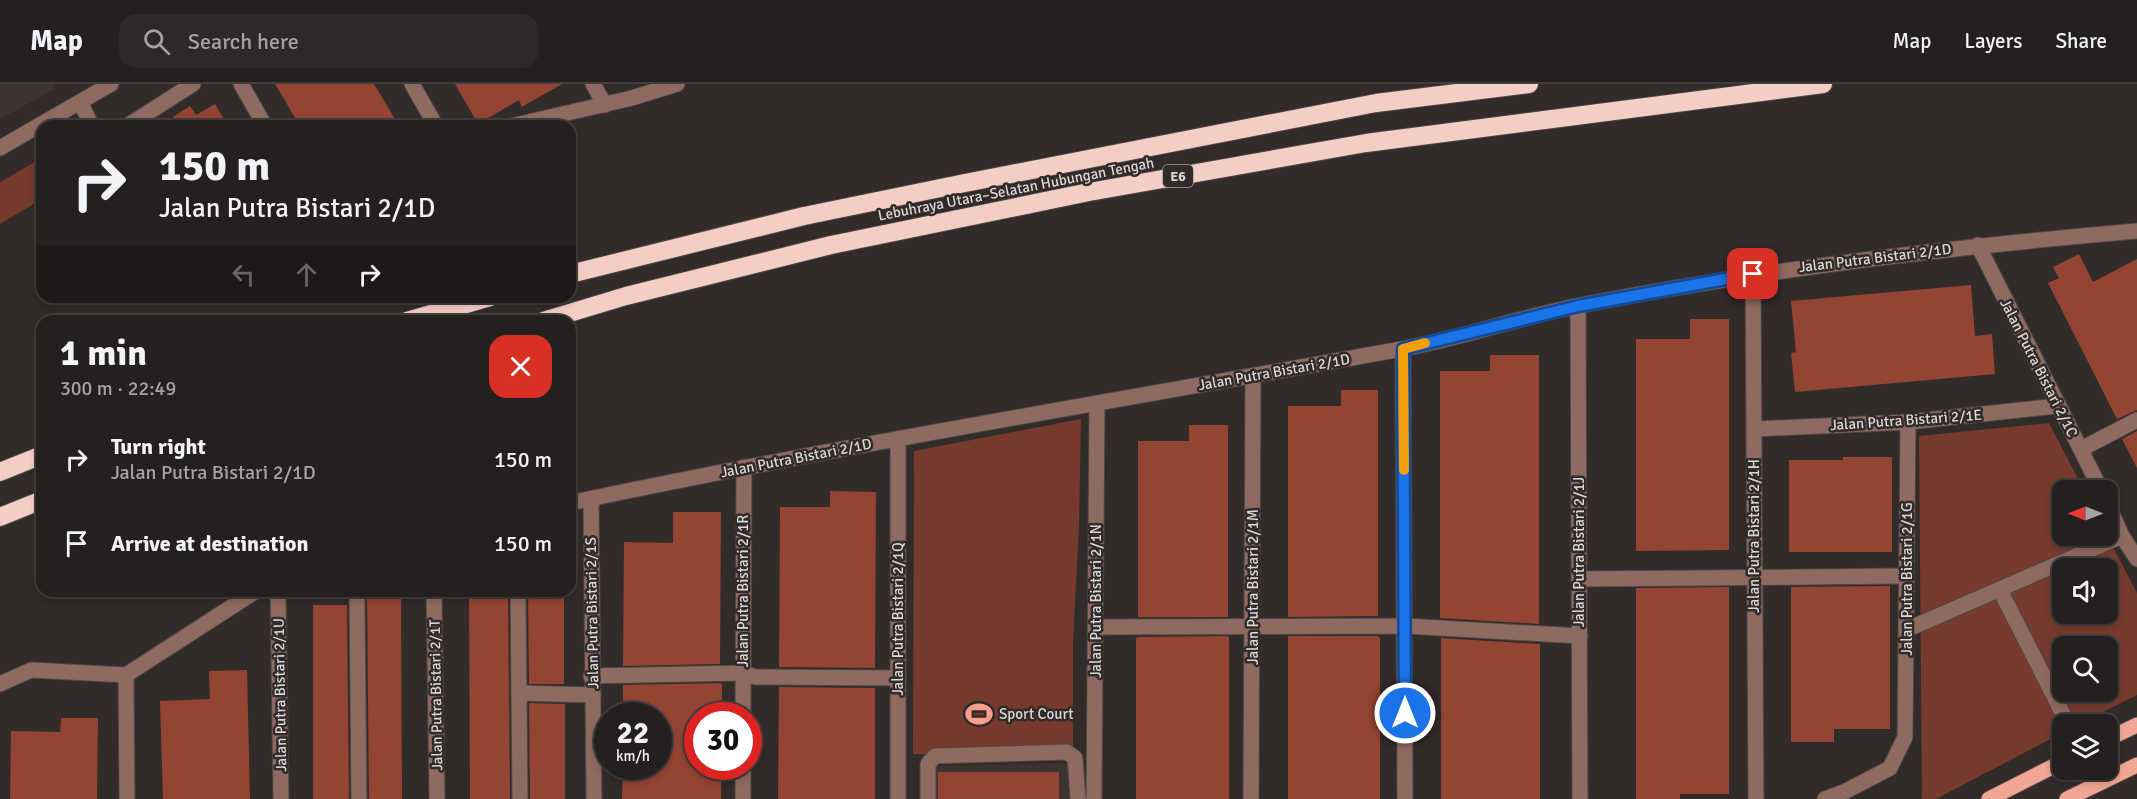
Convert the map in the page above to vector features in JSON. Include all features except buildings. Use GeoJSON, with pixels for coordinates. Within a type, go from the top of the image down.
{"type":"FeatureCollection","features":[{"type":"Feature","properties":{"kind":"highway","name":"Lebuhraya Utara–Selatan Hubungan Tengah"},"geometry":{"type":"LineString","coordinates":[[576,273],[804,216],[977,181],[1376,103],[1529,84]]}},
{"type":"Feature","properties":{"kind":"highway","name":"Lebuhraya Utara–Selatan Hubungan Tengah"},"geometry":{"type":"LineString","coordinates":[[563,315],[637,293],[831,245],[1089,192],[1366,142],[1823,84]]}},
{"type":"Feature","properties":{"kind":"highway"},"geometry":{"type":"LineString","coordinates":[[428,315],[469,303]]}},
{"type":"Feature","properties":{"kind":"highway"},"geometry":{"type":"LineString","coordinates":[[0,472],[36,457]]}},
{"type":"Feature","properties":{"kind":"highway"},"geometry":{"type":"LineString","coordinates":[[0,517],[36,502]]}},
{"type":"Feature","properties":{"kind":"main road"},"geometry":{"type":"LineString","coordinates":[[2118,734],[2137,725]]}},
{"type":"Feature","properties":{"kind":"main road"},"geometry":{"type":"LineString","coordinates":[[2067,799],[2137,765]]}},
{"type":"Feature","properties":{"kind":"main road"},"geometry":{"type":"LineString","coordinates":[[1989,799],[2052,767]]}},
{"type":"Feature","properties":{"kind":"street"},"geometry":{"type":"LineString","coordinates":[[49,120],[111,84]]}},
{"type":"Feature","properties":{"kind":"street"},"geometry":{"type":"LineString","coordinates":[[136,120],[193,84]]}},
{"type":"Feature","properties":{"kind":"street"},"geometry":{"type":"LineString","coordinates":[[241,84],[262,120]]}},
{"type":"Feature","properties":{"kind":"street"},"geometry":{"type":"LineString","coordinates":[[412,84],[433,120]]}},
{"type":"Feature","properties":{"kind":"street"},"geometry":{"type":"LineString","coordinates":[[593,84],[605,105]]}},
{"type":"Feature","properties":{"kind":"street"},"geometry":{"type":"LineString","coordinates":[[538,120],[605,105],[677,84]]}},
{"type":"Feature","properties":{"kind":"street"},"geometry":{"type":"LineString","coordinates":[[80,102],[89,120]]}},
{"type":"Feature","properties":{"kind":"street"},"geometry":{"type":"LineString","coordinates":[[0,148],[36,127]]}},
{"type":"Feature","properties":{"kind":"street","name":"Jalan Putra Bistari 2/1D"},"geometry":{"type":"LineString","coordinates":[[576,502],[744,467],[1403,349],[1578,306],[1753,274],[1978,245],[2137,231]]}},
{"type":"Feature","properties":{"kind":"street","name":"Jalan Putra Bistari 2/1C"},"geometry":{"type":"LineString","coordinates":[[1978,245],[2096,480]]}},
{"type":"Feature","properties":{"kind":"street","name":"Jalan Putra Bistari 2/1H"},"geometry":{"type":"LineString","coordinates":[[1753,274],[1756,799]]}},
{"type":"Feature","properties":{"kind":"street","name":"Jalan Putra Bistari 2/1J"},"geometry":{"type":"LineString","coordinates":[[1578,306],[1580,799]]}},
{"type":"Feature","properties":{"kind":"street"},"geometry":{"type":"LineString","coordinates":[[1403,349],[1405,799]]}},
{"type":"Feature","properties":{"kind":"street","name":"Jalan Putra Bistari 2/1M"},"geometry":{"type":"LineString","coordinates":[[1251,799],[1253,376]]}},
{"type":"Feature","properties":{"kind":"street","name":"Jalan Putra Bistari 2/1N"},"geometry":{"type":"LineString","coordinates":[[1094,799],[1097,404]]}},
{"type":"Feature","properties":{"kind":"street","name":"Jalan Putra Bistari 2/1E"},"geometry":{"type":"LineString","coordinates":[[1754,429],[1908,422],[2057,406]]}},
{"type":"Feature","properties":{"kind":"street"},"geometry":{"type":"LineString","coordinates":[[2081,449],[2137,420]]}},
{"type":"Feature","properties":{"kind":"street","name":"Jalan Putra Bistari 2/1G"},"geometry":{"type":"LineString","coordinates":[[1826,799],[1890,768],[1905,736],[1908,629],[1908,422]]}},
{"type":"Feature","properties":{"kind":"street","name":"Jalan Putra Bistari 2/1Q"},"geometry":{"type":"LineString","coordinates":[[898,439],[898,799]]}},
{"type":"Feature","properties":{"kind":"street","name":"Jalan Putra Bistari 2/1R"},"geometry":{"type":"LineString","coordinates":[[743,702],[744,467]]}},
{"type":"Feature","properties":{"kind":"street","name":"Jalan Putra Bistari 2/1S"},"geometry":{"type":"LineString","coordinates":[[591,499],[594,799]]}},
{"type":"Feature","properties":{"kind":"street"},"geometry":{"type":"LineString","coordinates":[[2118,527],[2137,559]]}},
{"type":"Feature","properties":{"kind":"street"},"geometry":{"type":"LineString","coordinates":[[1908,629],[2122,536]]}},
{"type":"Feature","properties":{"kind":"street"},"geometry":{"type":"LineString","coordinates":[[1579,579],[1907,576]]}},
{"type":"Feature","properties":{"kind":"street"},"geometry":{"type":"LineString","coordinates":[[2000,590],[2063,714]]}},
{"type":"Feature","properties":{"kind":"street"},"geometry":{"type":"LineString","coordinates":[[0,684],[31,670],[126,675],[247,597]]}},
{"type":"Feature","properties":{"kind":"street","name":"Jalan Putra Bistari 2/1U"},"geometry":{"type":"LineString","coordinates":[[278,597],[282,799]]}},
{"type":"Feature","properties":{"kind":"street","name":"Jalan Putra Bistari 2/1T"},"geometry":{"type":"LineString","coordinates":[[434,597],[437,799]]}},
{"type":"Feature","properties":{"kind":"street"},"geometry":{"type":"LineString","coordinates":[[518,597],[520,799]]}},
{"type":"Feature","properties":{"kind":"street"},"geometry":{"type":"LineString","coordinates":[[357,601],[359,799]]}},
{"type":"Feature","properties":{"kind":"street"},"geometry":{"type":"LineString","coordinates":[[1096,627],[1405,626],[1580,636]]}},
{"type":"Feature","properties":{"kind":"street"},"geometry":{"type":"LineString","coordinates":[[591,676],[742,673],[756,677],[898,678]]}},
{"type":"Feature","properties":{"kind":"street"},"geometry":{"type":"LineString","coordinates":[[126,675],[127,799]]}},
{"type":"Feature","properties":{"kind":"street"},"geometry":{"type":"LineString","coordinates":[[519,693],[593,694]]}},
{"type":"Feature","properties":{"kind":"street"},"geometry":{"type":"LineString","coordinates":[[928,799],[928,764],[935,756],[1067,752],[1075,758],[1078,799]]}},
{"type":"Feature","properties":{"kind":"street"},"geometry":{"type":"LineString","coordinates":[[743,780],[743,799]]}},
{"type":"Feature","properties":{"kind":"shaded area"},"geometry":{"type":"Polygon","coordinates":[[[0,84],[53,84],[55,89],[0,119],[0,84]]]}},
{"type":"Feature","properties":{"kind":"shaded area"},"geometry":{"type":"Polygon","coordinates":[[[36,161],[36,203],[0,224],[0,182],[36,161]]]}},
{"type":"Feature","properties":{"kind":"shaded area"},"geometry":{"type":"Polygon","coordinates":[[[1081,419],[1079,526],[1073,643],[1073,757],[913,754],[914,451],[1081,419]]]}},
{"type":"Feature","properties":{"kind":"shaded area"},"geometry":{"type":"Polygon","coordinates":[[[2049,423],[2079,480],[2052,480],[2052,546],[2112,546],[2137,593],[2137,695],[2099,714],[2052,714],[2052,738],[1936,799],[1922,799],[1919,436],[2049,423]]]}},
{"type":"Feature","properties":{"kind":"shaded area"},"geometry":{"type":"Polygon","coordinates":[[[1071,763],[1072,799],[932,799],[932,766],[1071,763]]]}},
{"type":"Feature","properties":{"kind":"slow traffic"},"geometry":{"type":"LineString","coordinates":[[1404,470],[1403,349],[1425,343]]}},
{"type":"Feature","properties":{"kind":"place","name":"Sport Court"},"geometry":{"type":"Point","coordinates":[979,714]}},
{"type":"Feature","properties":{"kind":"route"},"geometry":{"type":"LineString","coordinates":[[1405,713],[1403,349],[1578,306],[1753,274]]}}]}
